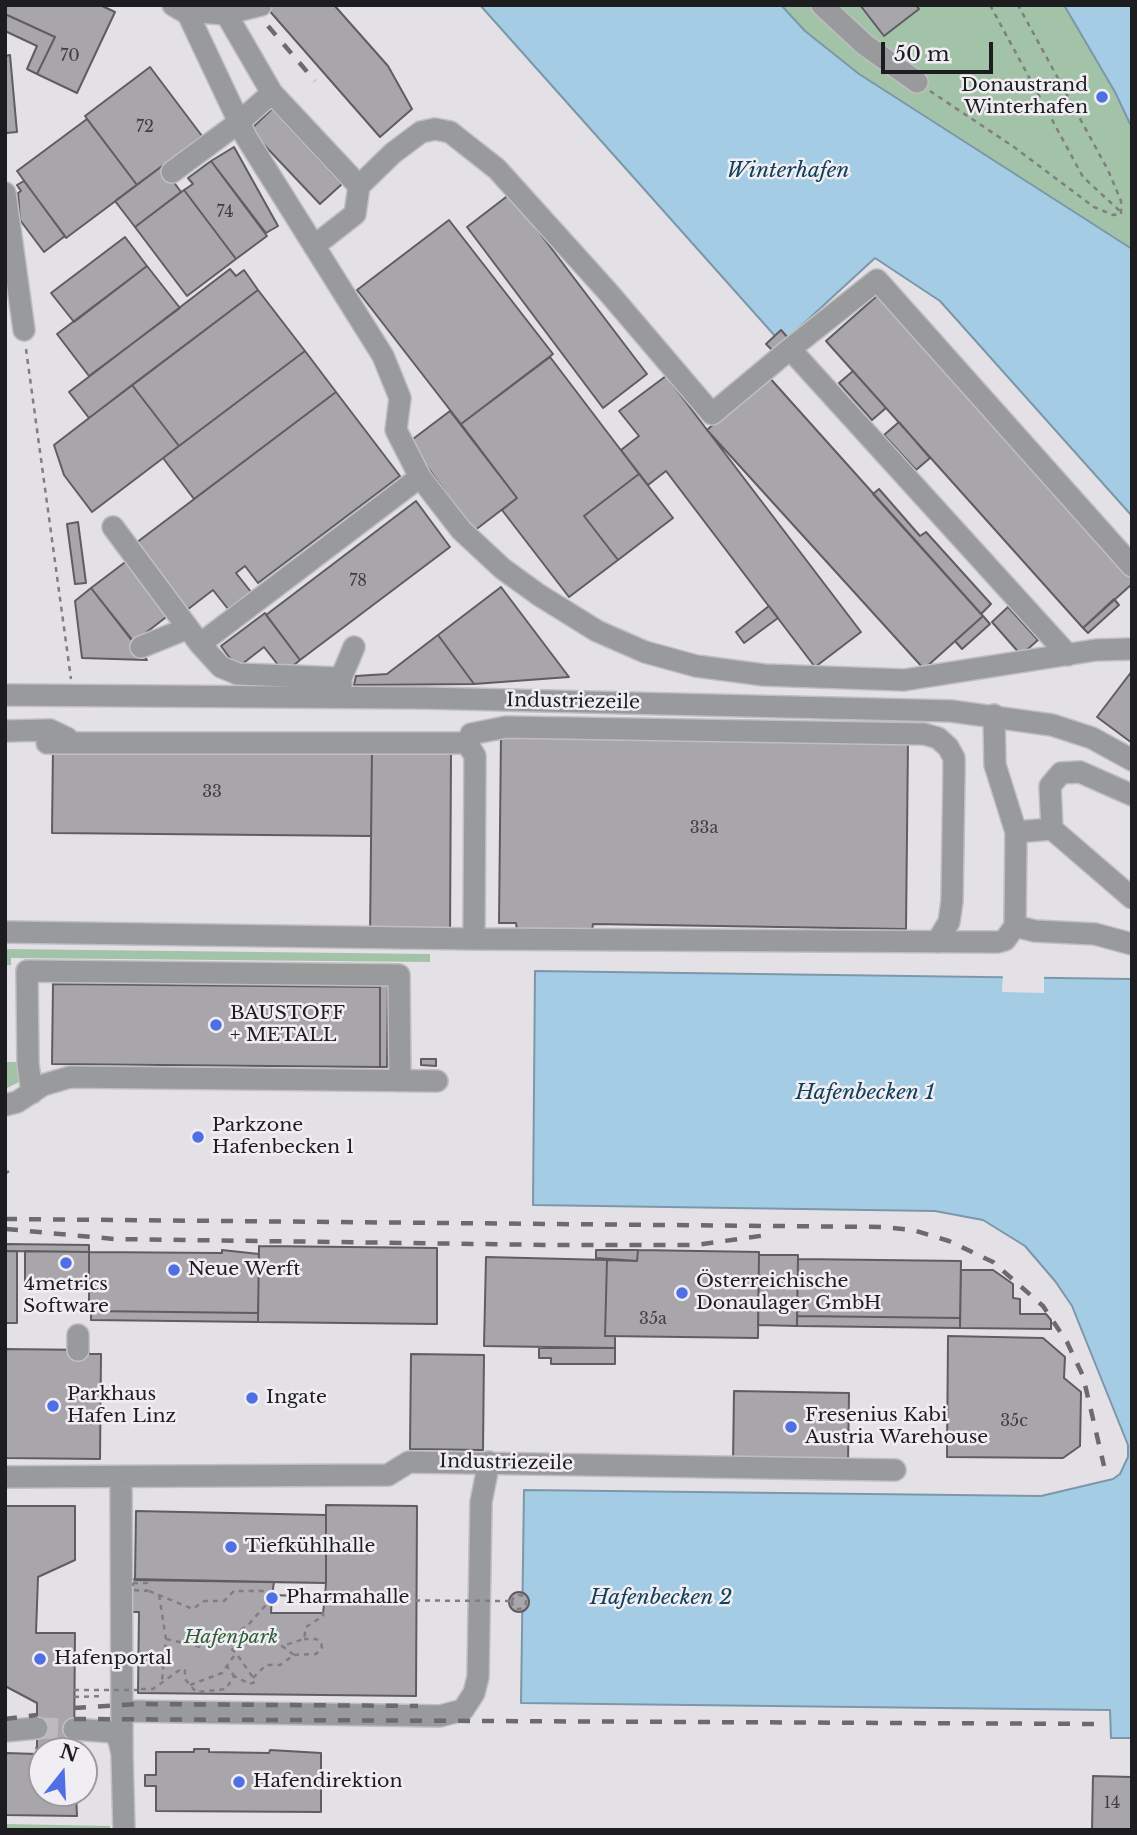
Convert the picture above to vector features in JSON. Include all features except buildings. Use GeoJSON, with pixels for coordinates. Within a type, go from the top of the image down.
{"type":"FeatureCollection","features":[{"type":"Feature","properties":{"kind":"street"},"geometry":{"type":"LineString","coordinates":[[178,8],[223,10],[261,5]]}},
{"type":"Feature","properties":{"kind":"street"},"geometry":{"type":"LineString","coordinates":[[822,5],[865,45],[917,82]]}},
{"type":"Feature","properties":{"kind":"street"},"geometry":{"type":"LineString","coordinates":[[178,8],[238,123],[393,375],[400,398],[396,430],[419,477],[461,530],[516,579],[597,631],[670,659],[725,671],[904,680],[1068,654],[1132,649]]}},
{"type":"Feature","properties":{"kind":"street"},"geometry":{"type":"LineString","coordinates":[[223,10],[271,93],[359,186]]}},
{"type":"Feature","properties":{"kind":"street"},"geometry":{"type":"LineString","coordinates":[[172,172],[238,123],[271,93]]}},
{"type":"Feature","properties":{"kind":"street"},"geometry":{"type":"LineString","coordinates":[[314,246],[355,214],[359,186],[393,153],[421,132],[436,129],[450,132],[496,169],[608,292],[712,414],[877,280],[1132,566]]}},
{"type":"Feature","properties":{"kind":"street"},"geometry":{"type":"LineString","coordinates":[[5,193],[24,330]]}},
{"type":"Feature","properties":{"kind":"street"},"geometry":{"type":"LineString","coordinates":[[790,349],[1068,654]]}},
{"type":"Feature","properties":{"kind":"street"},"geometry":{"type":"LineString","coordinates":[[141,648],[194,636],[419,477]]}},
{"type":"Feature","properties":{"kind":"street"},"geometry":{"type":"LineString","coordinates":[[113,527],[194,636],[221,667],[238,674],[341,687],[354,647]]}},
{"type":"Feature","properties":{"kind":"street","name":"Industriezeile"},"geometry":{"type":"LineString","coordinates":[[5,695],[72,696],[341,687],[951,711],[994,715],[1075,732],[1132,760]]}},
{"type":"Feature","properties":{"kind":"street"},"geometry":{"type":"LineString","coordinates":[[5,932],[474,939],[998,942],[1005,940],[1015,926],[1016,832],[995,765],[994,715]]}},
{"type":"Feature","properties":{"kind":"street"},"geometry":{"type":"LineString","coordinates":[[467,743],[471,734],[506,727],[924,734],[938,738],[948,747],[954,758],[954,772],[952,901],[949,922],[937,942]]}},
{"type":"Feature","properties":{"kind":"street"},"geometry":{"type":"LineString","coordinates":[[5,731],[51,730],[66,736],[70,743]]}},
{"type":"Feature","properties":{"kind":"street"},"geometry":{"type":"LineString","coordinates":[[47,743],[467,743]]}},
{"type":"Feature","properties":{"kind":"street"},"geometry":{"type":"LineString","coordinates":[[467,743],[475,756],[474,939]]}},
{"type":"Feature","properties":{"kind":"street"},"geometry":{"type":"LineString","coordinates":[[1052,829],[1050,786],[1061,773],[1080,772],[1132,795]]}},
{"type":"Feature","properties":{"kind":"street"},"geometry":{"type":"LineString","coordinates":[[1016,832],[1052,829],[1132,898]]}},
{"type":"Feature","properties":{"kind":"street"},"geometry":{"type":"LineString","coordinates":[[1015,926],[1035,931],[1095,934],[1132,944]]}},
{"type":"Feature","properties":{"kind":"street"},"geometry":{"type":"LineString","coordinates":[[32,1093],[28,1064],[27,971],[399,975],[400,1081]]}},
{"type":"Feature","properties":{"kind":"street"},"geometry":{"type":"LineString","coordinates":[[5,1105],[43,1085],[70,1077],[437,1081]]}},
{"type":"Feature","properties":{"kind":"street","name":"Industriezeile"},"geometry":{"type":"LineString","coordinates":[[5,1476],[80,1468],[121,1478],[388,1475],[409,1462],[895,1470]]}},
{"type":"Feature","properties":{"kind":"street"},"geometry":{"type":"LineString","coordinates":[[118,1704],[440,1716],[464,1710],[474,1693],[478,1676],[481,1502],[489,1462]]}},
{"type":"Feature","properties":{"kind":"street"},"geometry":{"type":"LineString","coordinates":[[121,1478],[118,1704],[124,1830]]}},
{"type":"Feature","properties":{"kind":"street"},"geometry":{"type":"LineString","coordinates":[[74,1729],[113,1732],[122,1754]]}},
{"type":"Feature","properties":{"kind":"street"},"geometry":{"type":"LineString","coordinates":[[5,1731],[28,1738]]}},
{"type":"Feature","properties":{"kind":"path"},"geometry":{"type":"LineString","coordinates":[[989,5],[1083,177],[1122,213]]}},
{"type":"Feature","properties":{"kind":"path"},"geometry":{"type":"LineString","coordinates":[[1018,5],[1108,170],[1119,194],[1122,213]]}},
{"type":"Feature","properties":{"kind":"path"},"geometry":{"type":"LineString","coordinates":[[917,82],[1014,147],[1094,207],[1113,215],[1122,213]]}},
{"type":"Feature","properties":{"kind":"path"},"geometry":{"type":"LineString","coordinates":[[24,330],[72,696]]}},
{"type":"Feature","properties":{"kind":"path"},"geometry":{"type":"LineString","coordinates":[[149,1591],[193,1609],[204,1601],[224,1601],[234,1591],[269,1591],[271,1598],[249,1624],[224,1642],[201,1647],[166,1639]]}},
{"type":"Feature","properties":{"kind":"path"},"geometry":{"type":"LineString","coordinates":[[159,1595],[166,1639],[162,1681]]}},
{"type":"Feature","properties":{"kind":"path"},"geometry":{"type":"LineString","coordinates":[[304,1639],[306,1627],[323,1616],[324,1601],[512,1601],[520,1595],[527,1604],[519,1610],[514,1608],[512,1601]]}},
{"type":"Feature","properties":{"kind":"path"},"geometry":{"type":"LineString","coordinates":[[253,1678],[266,1665],[280,1665],[294,1656],[320,1651],[321,1643],[304,1639],[282,1646],[294,1656]]}},
{"type":"Feature","properties":{"kind":"path"},"geometry":{"type":"LineString","coordinates":[[224,1642],[257,1681],[250,1684],[233,1676],[226,1665]]}},
{"type":"Feature","properties":{"kind":"path"},"geometry":{"type":"LineString","coordinates":[[190,1685],[218,1676],[236,1653]]}},
{"type":"Feature","properties":{"kind":"path"},"geometry":{"type":"LineString","coordinates":[[74,1690],[153,1689],[181,1669],[185,1670],[185,1679],[196,1692],[226,1689],[233,1676]]}},
{"type":"Feature","properties":{"kind":"path"},"geometry":{"type":"LineString","coordinates":[[74,1697],[118,1704]]}},
{"type":"Feature","properties":{"kind":"green space"},"geometry":{"type":"Polygon","coordinates":[[[781,5],[1064,5],[1115,92],[1132,128],[1132,249],[859,74],[805,31],[781,5]]]}},
{"type":"Feature","properties":{"kind":"green space"},"geometry":{"type":"Polygon","coordinates":[[[5,949],[430,954],[430,962],[11,958],[11,965],[5,965],[5,949]]]}},
{"type":"Feature","properties":{"kind":"green space"},"geometry":{"type":"Polygon","coordinates":[[[5,1062],[19,1062],[19,1082],[5,1089],[5,1062]]]}},
{"type":"Feature","properties":{"kind":"green space"},"geometry":{"type":"Polygon","coordinates":[[[5,1824],[110,1826],[110,1830],[5,1830],[5,1824]]]}},
{"type":"Feature","properties":{"kind":"water","name":"Winterhafen"},"geometry":{"type":"Polygon","coordinates":[[[480,5],[781,5],[805,31],[859,74],[1132,249],[1132,516],[940,301],[875,258],[788,338],[781,331],[775,336],[480,5]]]}},
{"type":"Feature","properties":{"kind":"water"},"geometry":{"type":"Polygon","coordinates":[[[1064,5],[1132,5],[1132,128],[1115,92],[1064,5]]]}},
{"type":"Feature","properties":{"kind":"water"},"geometry":{"type":"Polygon","coordinates":[[[535,971],[1132,979],[1132,1738],[1111,1738],[1110,1710],[521,1703],[524,1490],[1041,1496],[1113,1479],[1120,1474],[1128,1457],[1128,1445],[1072,1306],[1025,1246],[983,1220],[935,1211],[533,1205],[535,971]]]}},
{"type":"Feature","properties":{"kind":"pier"},"geometry":{"type":"Polygon","coordinates":[[[1003,974],[1044,974],[1044,993],[1002,992],[1003,974]]]}},
{"type":"Feature","properties":{"kind":"tunnel"},"geometry":{"type":"LineString","coordinates":[[37,1728],[74,1729]]}},
{"type":"Feature","properties":{"kind":"railway"},"geometry":{"type":"LineString","coordinates":[[268,26],[315,81]]}},
{"type":"Feature","properties":{"kind":"railway"},"geometry":{"type":"LineString","coordinates":[[5,1219],[883,1227],[913,1230],[949,1241],[993,1262],[1043,1306],[1067,1342],[1083,1376],[1104,1466]]}},
{"type":"Feature","properties":{"kind":"railway"},"geometry":{"type":"LineString","coordinates":[[6,1229],[114,1239],[553,1245],[696,1245],[767,1235]]}},
{"type":"Feature","properties":{"kind":"railway"},"geometry":{"type":"LineString","coordinates":[[74,1708],[139,1704],[418,1706]]}},
{"type":"Feature","properties":{"kind":"railway"},"geometry":{"type":"LineString","coordinates":[[5,1719],[37,1715]]}},
{"type":"Feature","properties":{"kind":"railway"},"geometry":{"type":"LineString","coordinates":[[74,1719],[1106,1724]]}},
{"type":"Feature","properties":{"kind":"place","name":"Donaustrand Winterhafen"},"geometry":{"type":"Point","coordinates":[1102,97]}},
{"type":"Feature","properties":{"kind":"place","name":"BAUSTOFF + METALL"},"geometry":{"type":"Point","coordinates":[216,1025]}},
{"type":"Feature","properties":{"kind":"place","name":"Parkzone Hafenbecken 1"},"geometry":{"type":"Point","coordinates":[198,1137]}},
{"type":"Feature","properties":{"kind":"place","name":"4metrics Software"},"geometry":{"type":"Point","coordinates":[66,1263]}},
{"type":"Feature","properties":{"kind":"place","name":"Neue Werft"},"geometry":{"type":"Point","coordinates":[174,1270]}},
{"type":"Feature","properties":{"kind":"place","name":"Österreichische Donaulager GmbH"},"geometry":{"type":"Point","coordinates":[682,1293]}},
{"type":"Feature","properties":{"kind":"place","name":"Ingate"},"geometry":{"type":"Point","coordinates":[252,1398]}},
{"type":"Feature","properties":{"kind":"place","name":"Parkhaus Hafen Linz"},"geometry":{"type":"Point","coordinates":[53,1406]}},
{"type":"Feature","properties":{"kind":"place","name":"Fresenius Kabi Austria Warehouse"},"geometry":{"type":"Point","coordinates":[791,1427]}},
{"type":"Feature","properties":{"kind":"place","name":"Tiefkühlhalle"},"geometry":{"type":"Point","coordinates":[231,1547]}},
{"type":"Feature","properties":{"kind":"place","name":"Pharmahalle"},"geometry":{"type":"Point","coordinates":[272,1598]}},
{"type":"Feature","properties":{"kind":"place","name":"Hafenportal"},"geometry":{"type":"Point","coordinates":[40,1659]}},
{"type":"Feature","properties":{"kind":"place","name":"Hafendirektion"},"geometry":{"type":"Point","coordinates":[239,1782]}},
{"type":"Feature","properties":{"kind":"water label","name":"Hafenbecken 1"},"geometry":{"type":"Point","coordinates":[865,1093]}},
{"type":"Feature","properties":{"kind":"water label","name":"Hafenbecken 2"},"geometry":{"type":"Point","coordinates":[661,1598]}},
{"type":"Feature","properties":{"kind":"park label","name":"Hafenpark"},"geometry":{"type":"Point","coordinates":[231,1638]}}]}
